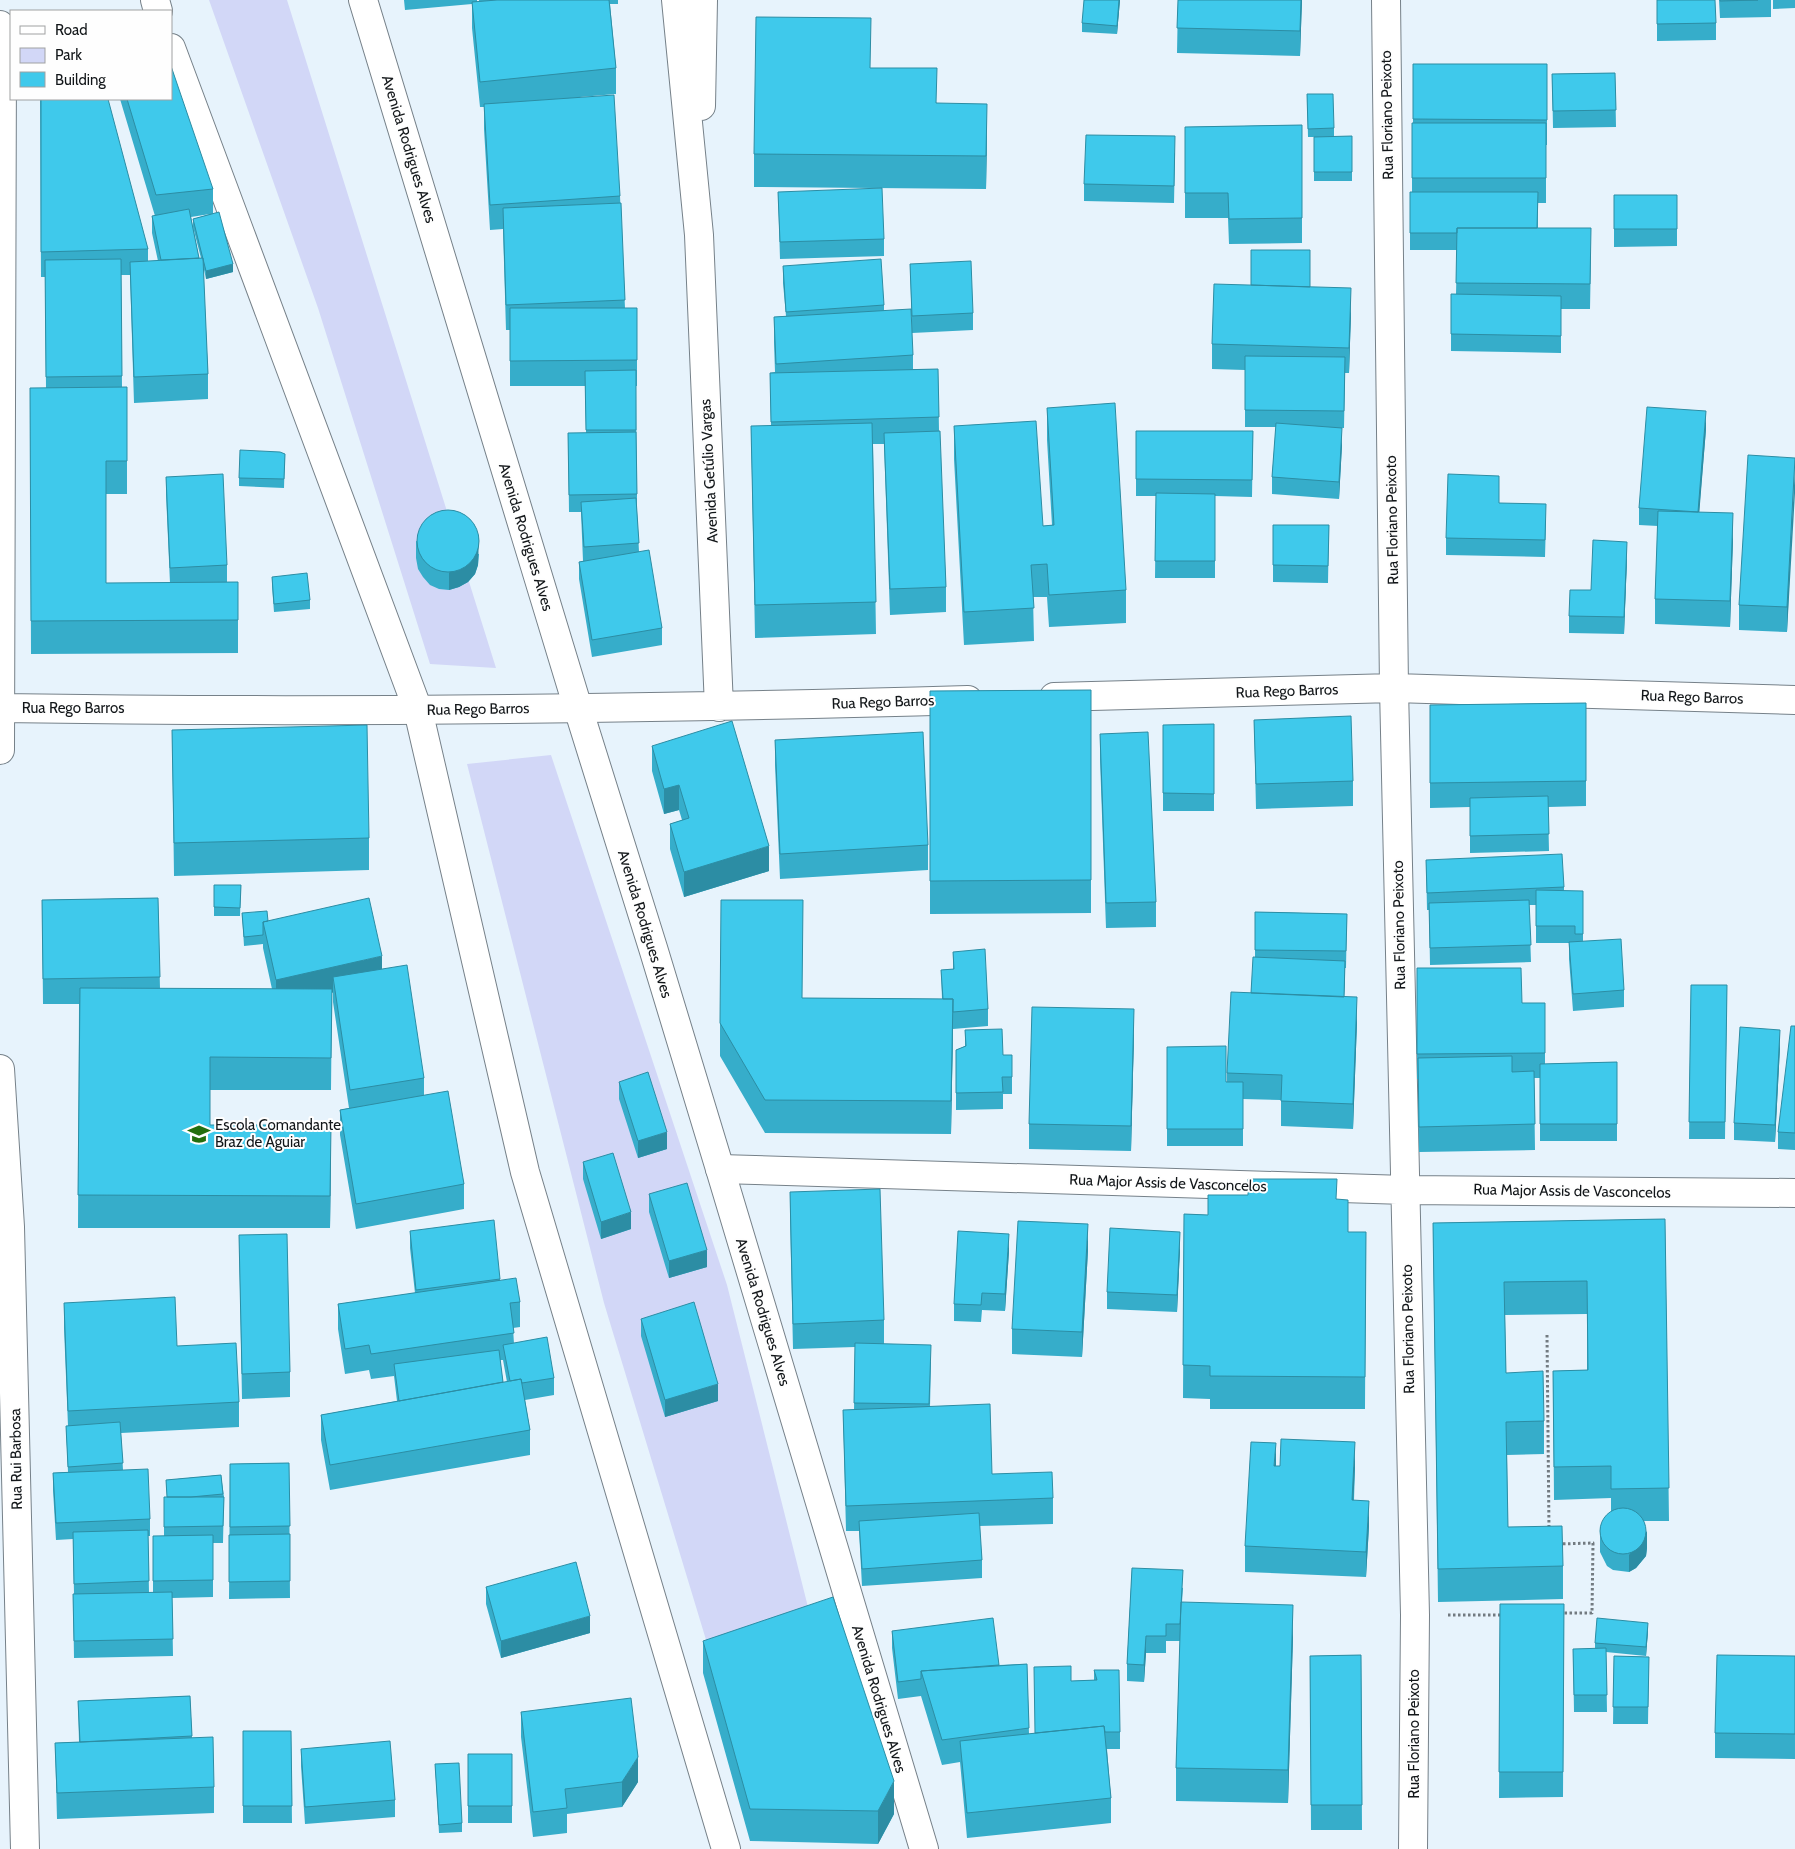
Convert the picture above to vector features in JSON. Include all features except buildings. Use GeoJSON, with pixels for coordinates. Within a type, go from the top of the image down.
{"type":"FeatureCollection","features":[{"type":"Feature","properties":{"kind":"street","name":"Avenida Rodrigues Alves"},"geometry":{"type":"LineString","coordinates":[[363,0],[578,708],[653,948],[924,1849]]}},
{"type":"Feature","properties":{"kind":"street","name":"Avenida Getúlio Vargas"},"geometry":{"type":"LineString","coordinates":[[676,0],[699,235],[720,707]]}},
{"type":"Feature","properties":{"kind":"street","name":"Avenida Getúlio Vargas"},"geometry":{"type":"LineString","coordinates":[[699,235],[703,0]]}},
{"type":"Feature","properties":{"kind":"street","name":"Rua Floriano Peixoto"},"geometry":{"type":"LineString","coordinates":[[1386,0],[1394,688],[1414,1614],[1413,1849]]}},
{"type":"Feature","properties":{"kind":"street"},"geometry":{"type":"LineString","coordinates":[[0,25],[4,56],[0,750]]}},
{"type":"Feature","properties":{"kind":"street"},"geometry":{"type":"LineString","coordinates":[[172,51],[418,710],[525,1172],[726,1849]]}},
{"type":"Feature","properties":{"kind":"street","name":"Rua Rego Barros"},"geometry":{"type":"LineString","coordinates":[[1027,698],[1394,688],[1795,700]]}},
{"type":"Feature","properties":{"kind":"street","name":"Rua Rego Barros"},"geometry":{"type":"LineString","coordinates":[[0,708],[418,710],[720,707],[997,699]]}},
{"type":"Feature","properties":{"kind":"street","name":"Rua Rui Barbosa"},"geometry":{"type":"LineString","coordinates":[[0,1069],[25,1849]]}},
{"type":"Feature","properties":{"kind":"street","name":"Rua Major Assis de Vasconcelos"},"geometry":{"type":"LineString","coordinates":[[720,1169],[1405,1190],[1795,1194]]}},
{"type":"Feature","properties":{"kind":"path"},"geometry":{"type":"LineString","coordinates":[[1547,1335],[1549,1534]]}},
{"type":"Feature","properties":{"kind":"path"},"geometry":{"type":"LineString","coordinates":[[1549,1544],[1593,1543],[1592,1612],[1554,1613]]}},
{"type":"Feature","properties":{"kind":"path"},"geometry":{"type":"LineString","coordinates":[[1414,1614],[1506,1614]]}},
{"type":"Feature","properties":{"kind":"green space"},"geometry":{"type":"Polygon","coordinates":[[[209,0],[287,0],[496,668],[430,664],[318,308],[209,0]]]}},
{"type":"Feature","properties":{"kind":"green space"},"geometry":{"type":"Polygon","coordinates":[[[551,755],[727,1285],[811,1619],[710,1653],[604,1303],[467,764],[551,755]]]}},
{"type":"Feature","properties":{"kind":"place","name":"Escola Comandante Braz de Aguiar"},"geometry":{"type":"Point","coordinates":[199,1134]}}]}
